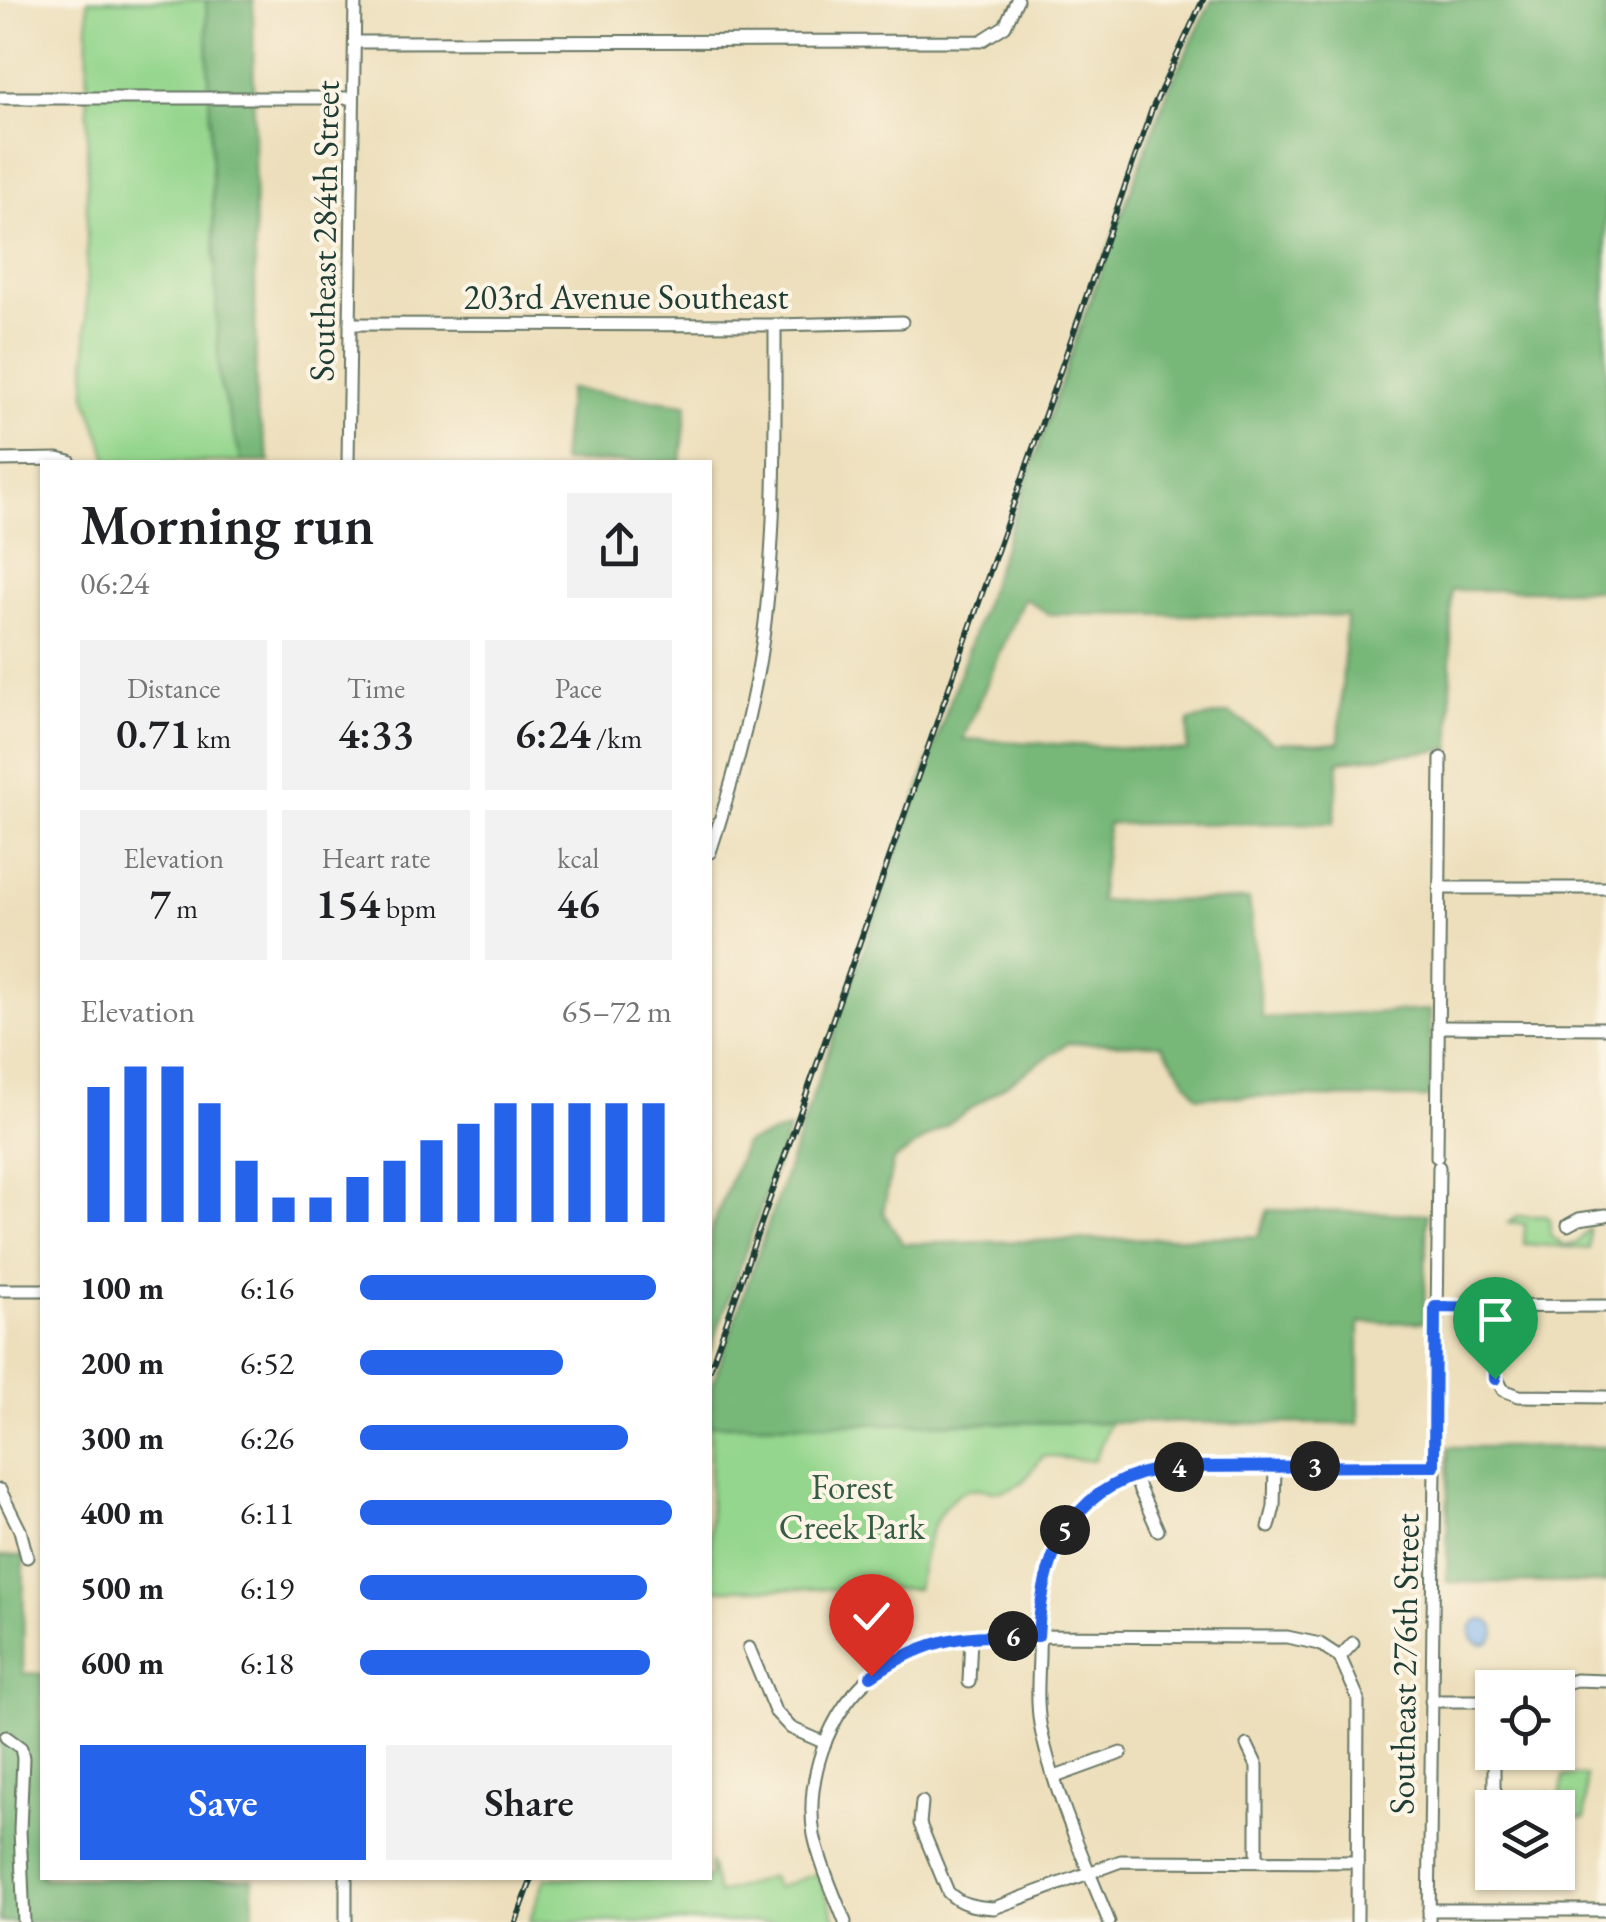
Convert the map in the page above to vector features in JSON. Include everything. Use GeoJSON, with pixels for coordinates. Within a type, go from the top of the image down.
{"type":"FeatureCollection","features":[{"type":"Feature","properties":{"kind":"street","name":"Southeast 284th Street"},"geometry":{"type":"LineString","coordinates":[[348,460],[355,0]]}},
{"type":"Feature","properties":{"kind":"street"},"geometry":{"type":"LineString","coordinates":[[356,42],[984,41],[1005,26],[1017,0]]}},
{"type":"Feature","properties":{"kind":"street"},"geometry":{"type":"LineString","coordinates":[[0,98],[352,98]]}},
{"type":"Feature","properties":{"kind":"street","name":"203rd Avenue Southeast"},"geometry":{"type":"LineString","coordinates":[[350,324],[902,322]]}},
{"type":"Feature","properties":{"kind":"street"},"geometry":{"type":"LineString","coordinates":[[712,845],[742,744],[763,640],[775,475],[775,325]]}},
{"type":"Feature","properties":{"kind":"street"},"geometry":{"type":"LineString","coordinates":[[0,460],[62,460]]}},
{"type":"Feature","properties":{"kind":"street","name":"Southeast 276th Street"},"geometry":{"type":"LineString","coordinates":[[1429,1916],[1441,758]]}},
{"type":"Feature","properties":{"kind":"street"},"geometry":{"type":"LineString","coordinates":[[1440,888],[1606,888]]}},
{"type":"Feature","properties":{"kind":"street"},"geometry":{"type":"LineString","coordinates":[[1438,1027],[1606,1028]]}},
{"type":"Feature","properties":{"kind":"street"},"geometry":{"type":"LineString","coordinates":[[1568,1225],[1579,1219],[1606,1216]]}},
{"type":"Feature","properties":{"kind":"street"},"geometry":{"type":"LineString","coordinates":[[0,1290],[40,1290]]}},
{"type":"Feature","properties":{"kind":"street"},"geometry":{"type":"LineString","coordinates":[[1435,1307],[1606,1306]]}},
{"type":"Feature","properties":{"kind":"street"},"geometry":{"type":"LineString","coordinates":[[1494,1308],[1494,1373],[1501,1388],[1519,1396],[1606,1397]]}},
{"type":"Feature","properties":{"kind":"street"},"geometry":{"type":"LineString","coordinates":[[1269,1527],[1274,1508],[1275,1466]]}},
{"type":"Feature","properties":{"kind":"street"},"geometry":{"type":"LineString","coordinates":[[1108,1922],[1055,1777],[1038,1713],[1043,1584],[1063,1532],[1098,1496],[1133,1475],[1172,1467],[1434,1466]]}},
{"type":"Feature","properties":{"kind":"street"},"geometry":{"type":"LineString","coordinates":[[1133,1475],[1158,1530]]}},
{"type":"Feature","properties":{"kind":"street"},"geometry":{"type":"LineString","coordinates":[[0,1490],[20,1530],[27,1556]]}},
{"type":"Feature","properties":{"kind":"street"},"geometry":{"type":"LineString","coordinates":[[969,1682],[971,1636]]}},
{"type":"Feature","properties":{"kind":"street"},"geometry":{"type":"LineString","coordinates":[[845,1922],[814,1834],[812,1800],[816,1769],[835,1717],[871,1676],[923,1646],[971,1636],[1287,1637],[1320,1644],[1340,1657],[1358,1698],[1357,1922]]}},
{"type":"Feature","properties":{"kind":"street"},"geometry":{"type":"LineString","coordinates":[[1340,1657],[1353,1643]]}},
{"type":"Feature","properties":{"kind":"street"},"geometry":{"type":"LineString","coordinates":[[750,1648],[776,1711],[791,1728],[825,1743]]}},
{"type":"Feature","properties":{"kind":"street"},"geometry":{"type":"LineString","coordinates":[[1575,1680],[1606,1681]]}},
{"type":"Feature","properties":{"kind":"street"},"geometry":{"type":"LineString","coordinates":[[1431,1700],[1475,1700]]}},
{"type":"Feature","properties":{"kind":"street"},"geometry":{"type":"LineString","coordinates":[[6,1737],[21,1748],[24,1758],[20,1830],[24,1922]]}},
{"type":"Feature","properties":{"kind":"street"},"geometry":{"type":"LineString","coordinates":[[1247,1745],[1257,1766],[1257,1860]]}},
{"type":"Feature","properties":{"kind":"street"},"geometry":{"type":"LineString","coordinates":[[1055,1777],[1121,1753]]}},
{"type":"Feature","properties":{"kind":"street"},"geometry":{"type":"LineString","coordinates":[[922,1802],[920,1824],[948,1892],[966,1904],[994,1908],[1121,1860],[1357,1862]]}},
{"type":"Feature","properties":{"kind":"street"},"geometry":{"type":"LineString","coordinates":[[346,1880],[346,1922]]}},
{"type":"Feature","properties":{"kind":"street"},"geometry":{"type":"LineString","coordinates":[[1429,1916],[1564,1916],[1606,1910]]}},
{"type":"Feature","properties":{"kind":"green space"},"geometry":{"type":"Polygon","coordinates":[[[88,0],[206,0],[219,380],[241,460],[108,460],[86,395],[88,0]]]}},
{"type":"Feature","properties":{"kind":"green space"},"geometry":{"type":"Polygon","coordinates":[[[206,0],[253,0],[256,409],[269,460],[241,460],[219,380],[206,0]]]}},
{"type":"Feature","properties":{"kind":"green space"},"geometry":{"type":"Polygon","coordinates":[[[1212,0],[1606,0],[1606,590],[1451,590],[1451,749],[1339,761],[1334,823],[1108,824],[1099,901],[1249,900],[1262,1018],[1430,1010],[1431,1098],[1197,1096],[1161,1044],[1068,1043],[893,1161],[883,1212],[903,1244],[1258,1236],[1268,1210],[1427,1214],[1424,1322],[1359,1323],[1359,1424],[712,1425],[712,1385],[1083,319],[1167,92],[1212,0]],[[1024,598],[963,739],[1187,751],[1189,721],[1230,713],[1273,742],[1339,743],[1346,616],[1049,614],[1024,598]]]}},
{"type":"Feature","properties":{"kind":"green space"},"geometry":{"type":"Polygon","coordinates":[[[568,389],[687,404],[681,460],[561,460],[568,389]]]}},
{"type":"Feature","properties":{"kind":"green space"},"geometry":{"type":"Polygon","coordinates":[[[789,1129],[712,1345],[712,1228],[745,1143],[789,1129]]]}},
{"type":"Feature","properties":{"kind":"green space"},"geometry":{"type":"Polygon","coordinates":[[[1518,1216],[1546,1216],[1551,1236],[1565,1246],[1577,1243],[1589,1228],[1589,1249],[1524,1244],[1525,1224],[1509,1223],[1518,1216]]]}},
{"type":"Feature","properties":{"kind":"green space","name":"Forest Creek Park"},"geometry":{"type":"Polygon","coordinates":[[[1110,1422],[1094,1461],[1043,1456],[1023,1481],[1011,1489],[974,1488],[947,1504],[932,1531],[917,1589],[712,1589],[712,1425],[1110,1422]]]}},
{"type":"Feature","properties":{"kind":"green space"},"geometry":{"type":"Polygon","coordinates":[[[1448,1447],[1606,1447],[1606,1583],[1447,1582],[1448,1447]]]}},
{"type":"Feature","properties":{"kind":"green space"},"geometry":{"type":"Polygon","coordinates":[[[0,1556],[24,1556],[23,1673],[40,1674],[40,1880],[253,1880],[253,1922],[0,1922],[0,1556]]]}},
{"type":"Feature","properties":{"kind":"green space"},"geometry":{"type":"Polygon","coordinates":[[[1564,1776],[1586,1776],[1585,1818],[1575,1819],[1575,1790],[1561,1790],[1564,1776]]]}},
{"type":"Feature","properties":{"kind":"green space"},"geometry":{"type":"Polygon","coordinates":[[[712,1870],[718,1894],[771,1877],[776,1888],[818,1873],[837,1922],[529,1922],[544,1880],[712,1880],[712,1870]]]}},
{"type":"Feature","properties":{"kind":"water"},"geometry":{"type":"Polygon","coordinates":[[[1483,1620],[1495,1632],[1483,1644],[1471,1632],[1483,1620]]]}},
{"type":"Feature","properties":{"kind":"railway"},"geometry":{"type":"LineString","coordinates":[[712,1363],[1152,109],[1203,0]]}},
{"type":"Feature","properties":{"kind":"railway"},"geometry":{"type":"LineString","coordinates":[[516,1922],[531,1880]]}},
{"type":"Feature","properties":{"kind":"route"},"geometry":{"type":"LineString","coordinates":[[871,1676],[903,1654],[949,1639],[1038,1636],[1043,1584],[1063,1532],[1098,1496],[1133,1475],[1172,1467],[1434,1466],[1435,1307],[1494,1308],[1495,1379]]}}]}
